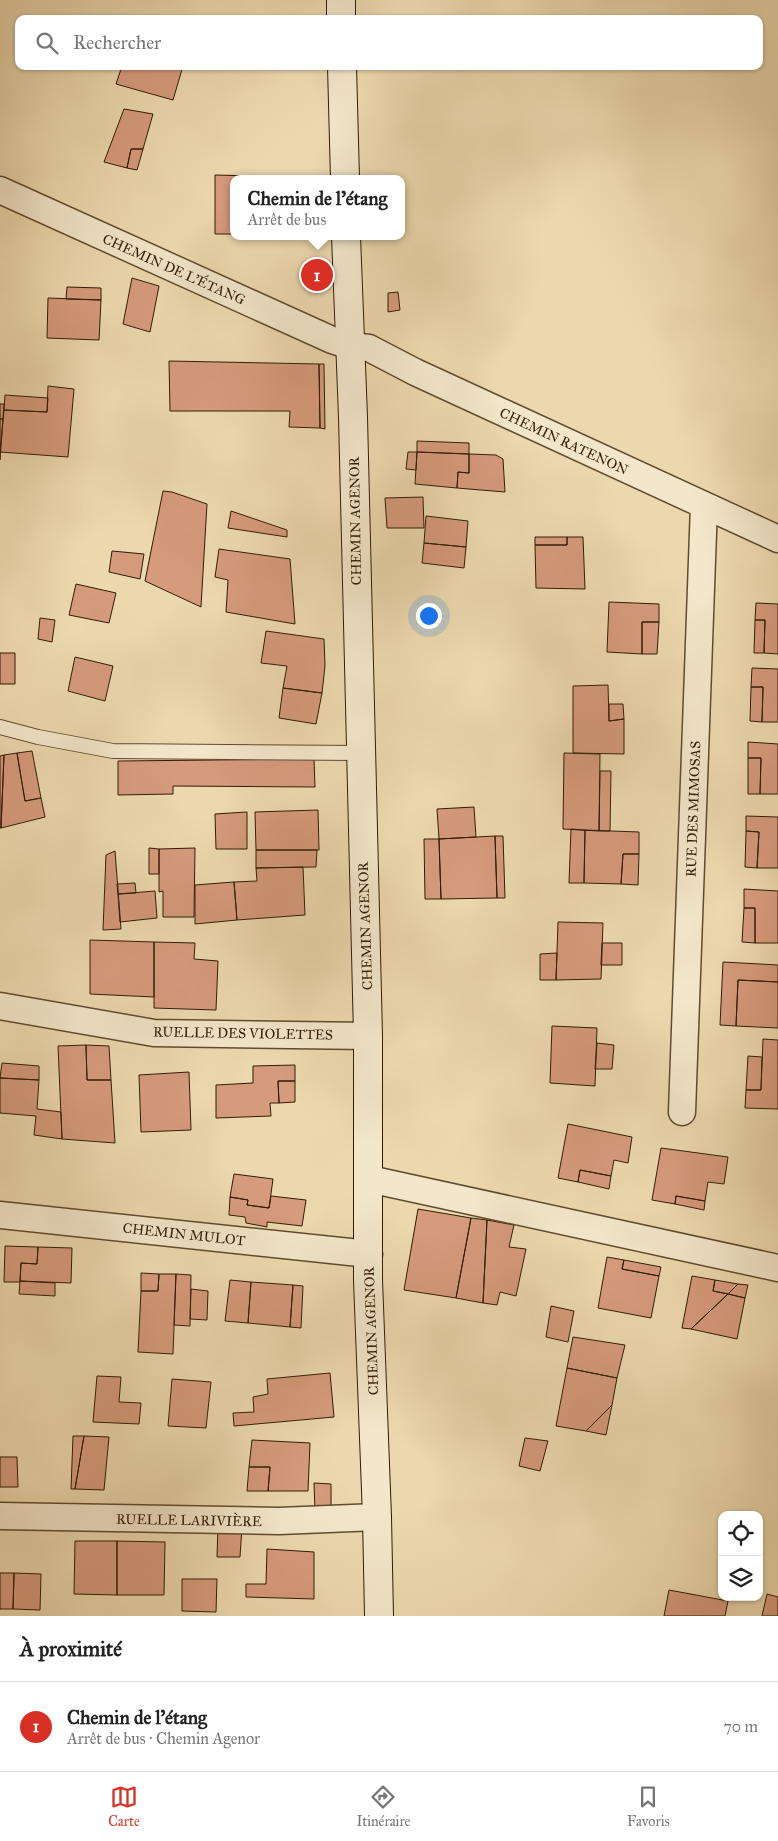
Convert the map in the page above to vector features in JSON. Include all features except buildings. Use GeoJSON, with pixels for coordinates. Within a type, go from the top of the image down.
{"type":"FeatureCollection","features":[{"type":"Feature","properties":{"kind":"main road"},"geometry":{"type":"LineString","coordinates":[[341,0],[341,15]]}},
{"type":"Feature","properties":{"kind":"main road"},"geometry":{"type":"LineString","coordinates":[[342,70],[344,175]]}},
{"type":"Feature","properties":{"kind":"main road","name":"CHEMIN AGENOR"},"geometry":{"type":"LineString","coordinates":[[346,240],[353,417],[368,1036],[368,1254],[379,1616]]}},
{"type":"Feature","properties":{"kind":"street","name":"CHEMIN DE L'ÉTANG"},"geometry":{"type":"LineString","coordinates":[[0,190],[332,340],[350,346]]}},
{"type":"Feature","properties":{"kind":"street","name":"CHEMIN RATENON"},"geometry":{"type":"LineString","coordinates":[[350,346],[369,348],[414,372],[778,539]]}},
{"type":"Feature","properties":{"kind":"street","name":"RUE DES MIMOSAS"},"geometry":{"type":"LineString","coordinates":[[682,1112],[704,505]]}},
{"type":"Feature","properties":{"kind":"street","name":"RUELLE DES VIOLETTES"},"geometry":{"type":"LineString","coordinates":[[0,1006],[154,1032],[368,1036]]}},
{"type":"Feature","properties":{"kind":"street"},"geometry":{"type":"LineString","coordinates":[[369,1179],[778,1268]]}},
{"type":"Feature","properties":{"kind":"street","name":"CHEMIN MULOT"},"geometry":{"type":"LineString","coordinates":[[0,1215],[368,1254]]}},
{"type":"Feature","properties":{"kind":"street","name":"RUELLE LARIVIÈRE"},"geometry":{"type":"LineString","coordinates":[[0,1516],[279,1521],[377,1517]]}},
{"type":"Feature","properties":{"kind":"lane"},"geometry":{"type":"LineString","coordinates":[[0,727],[38,737],[112,751],[360,753]]}},
{"type":"Feature","properties":{"kind":"place","name":"Chemin de l'étang"},"geometry":{"type":"Point","coordinates":[317,275]}}]}
